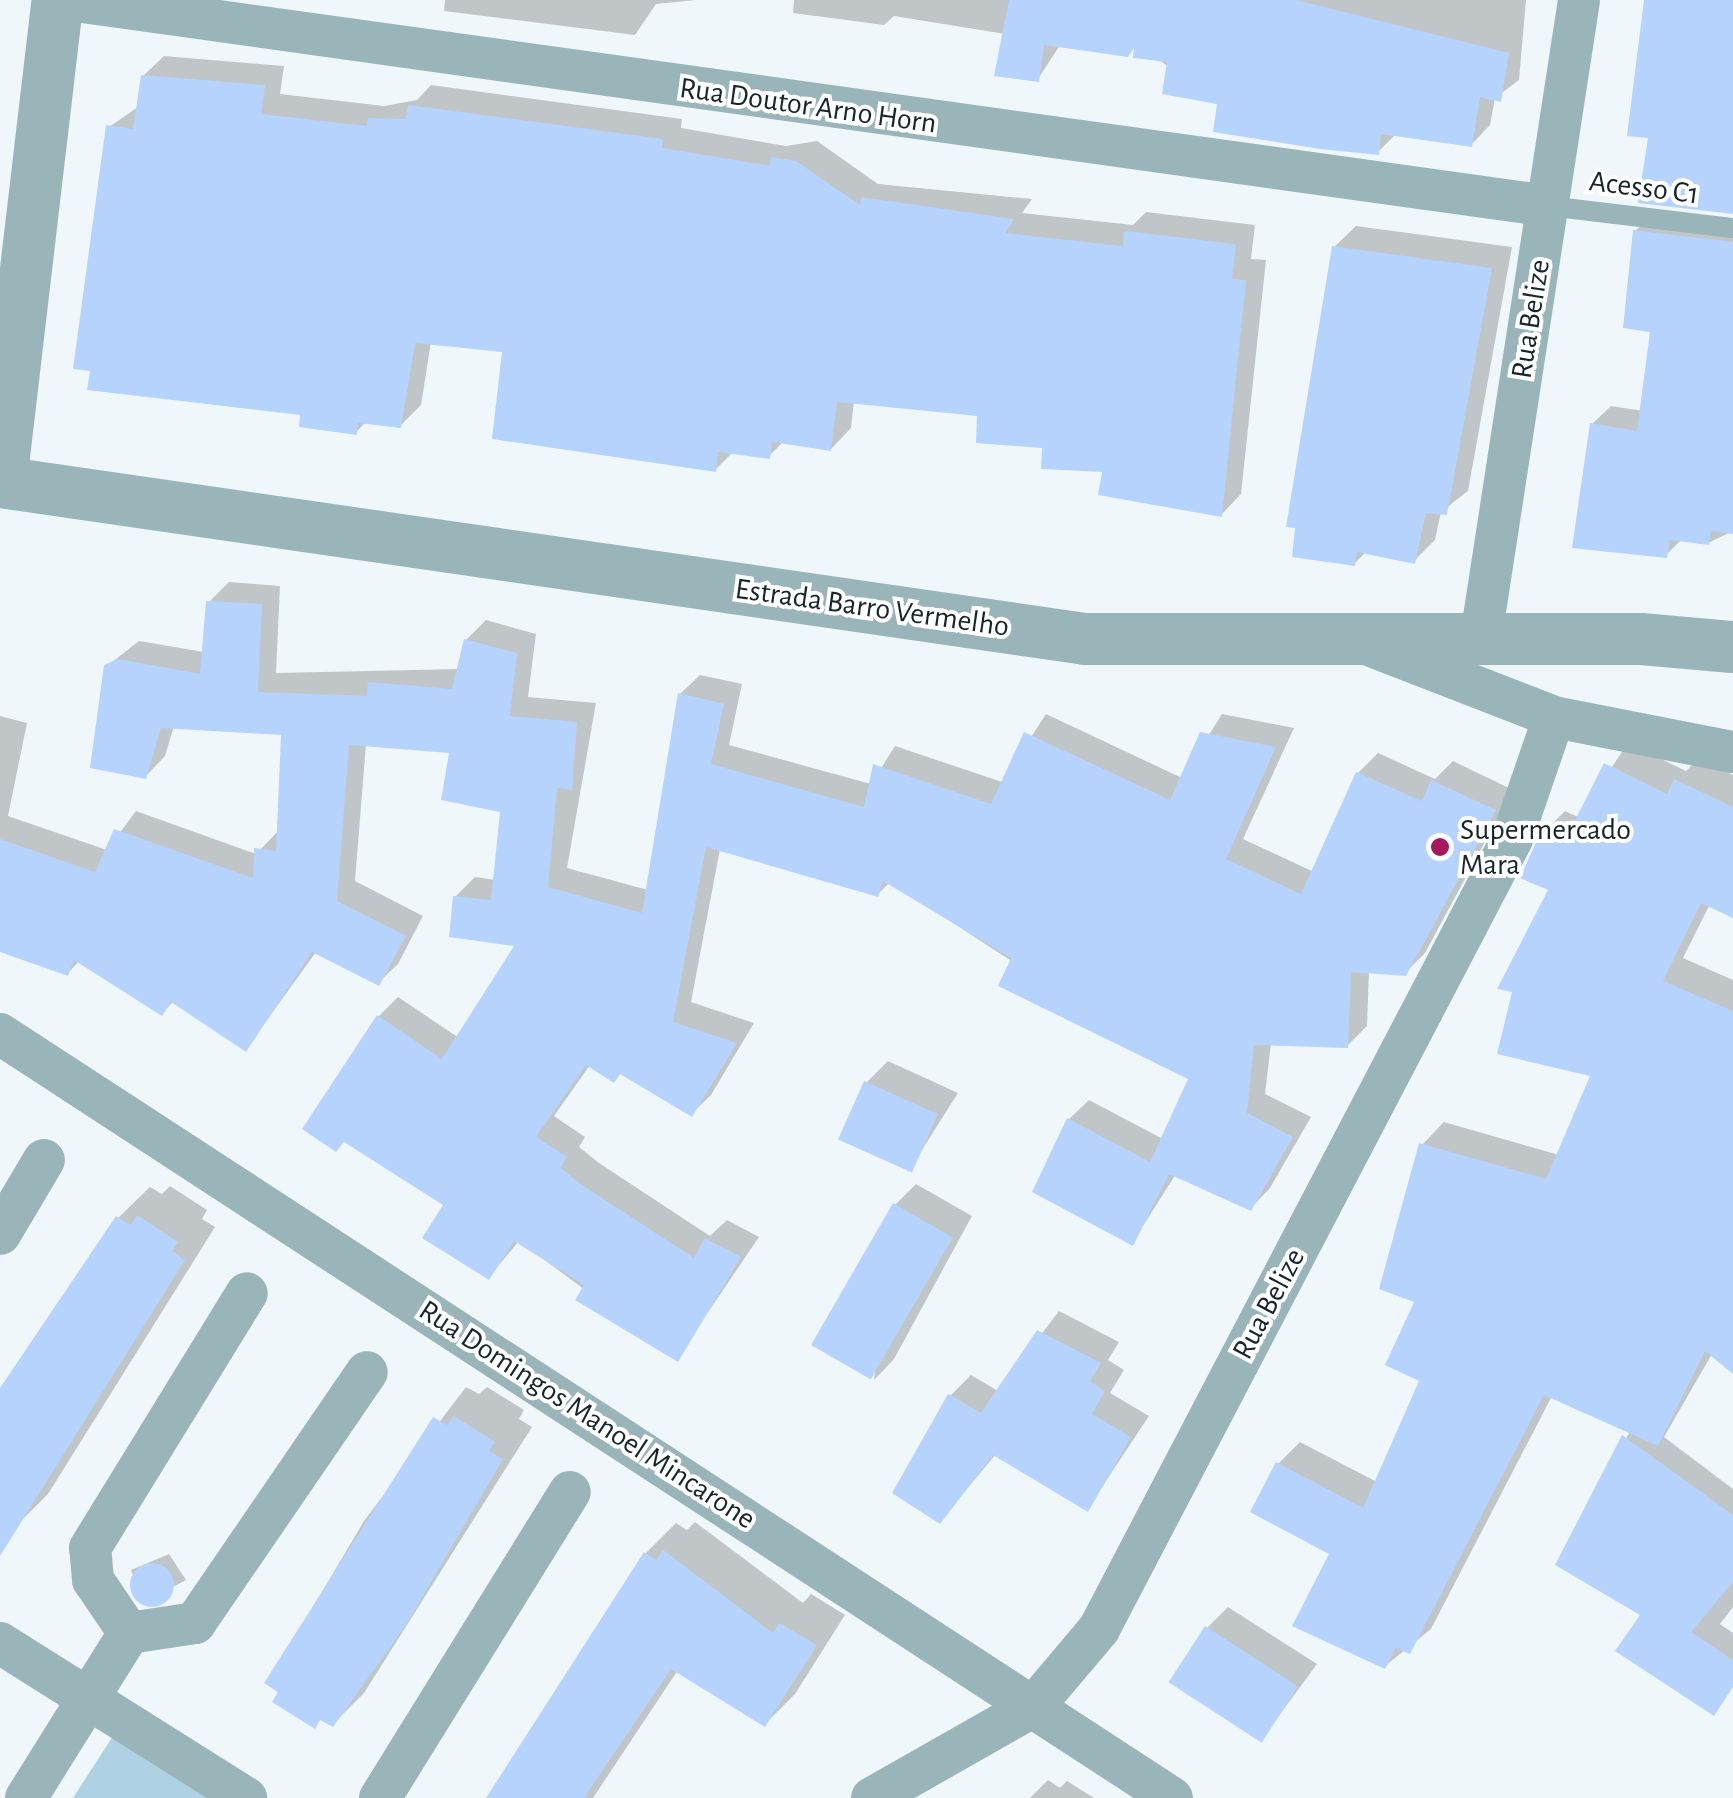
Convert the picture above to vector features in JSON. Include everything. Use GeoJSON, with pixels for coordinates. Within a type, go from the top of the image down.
{"type":"FeatureCollection","features":[{"type":"Feature","properties":{"kind":"street"},"geometry":{"type":"LineString","coordinates":[[1,482],[58,0]]}},
{"type":"Feature","properties":{"kind":"street","name":"Rua Doutor Arno Horn"},"geometry":{"type":"LineString","coordinates":[[68,0],[1548,206]]}},
{"type":"Feature","properties":{"kind":"street","name":"Rua Belize"},"geometry":{"type":"LineString","coordinates":[[1481,637],[1579,0]]}},
{"type":"Feature","properties":{"kind":"street","name":"Estrada Barro Vermelho"},"geometry":{"type":"LineString","coordinates":[[1,482],[1086,639],[1366,644],[1554,718],[1733,752]]}},
{"type":"Feature","properties":{"kind":"street"},"geometry":{"type":"LineString","coordinates":[[1366,644],[1481,637],[1733,647]]}},
{"type":"Feature","properties":{"kind":"street","name":"Rua Belize"},"geometry":{"type":"LineString","coordinates":[[872,1798],[1034,1706],[1118,1594],[1512,839],[1554,718]]}},
{"type":"Feature","properties":{"kind":"street","name":"Rua Domingos Manoel Mincarone"},"geometry":{"type":"LineString","coordinates":[[0,1034],[1172,1798]]}},
{"type":"Feature","properties":{"kind":"street"},"geometry":{"type":"LineString","coordinates":[[0,1234],[44,1160]]}},
{"type":"Feature","properties":{"kind":"street"},"geometry":{"type":"LineString","coordinates":[[129,1633],[93,1580],[90,1548],[246,1294]]}},
{"type":"Feature","properties":{"kind":"street"},"geometry":{"type":"LineString","coordinates":[[129,1633],[196,1623],[367,1372]]}},
{"type":"Feature","properties":{"kind":"street"},"geometry":{"type":"LineString","coordinates":[[380,1798],[570,1492]]}},
{"type":"Feature","properties":{"kind":"street"},"geometry":{"type":"LineString","coordinates":[[26,1798],[129,1633]]}},
{"type":"Feature","properties":{"kind":"street"},"geometry":{"type":"LineString","coordinates":[[0,1643],[246,1798]]}},
{"type":"Feature","properties":{"kind":"lane","name":"Acesso C1"},"geometry":{"type":"LineString","coordinates":[[1548,206],[1733,228]]}},
{"type":"Feature","properties":{"kind":"shaded area"},"geometry":{"type":"Polygon","coordinates":[[[113,1736],[208,1798],[73,1798],[113,1736]]]}},
{"type":"Feature","properties":{"kind":"building"},"geometry":{"type":"Polygon","coordinates":[[[1009,0],[1296,0],[1509,53],[1501,102],[1480,97],[1472,147],[1381,134],[1379,155],[1320,149],[1213,132],[1217,104],[1162,94],[1167,62],[1133,58],[1134,48],[1128,57],[1044,45],[1039,82],[994,76],[1009,0]]]}},
{"type":"Feature","properties":{"kind":"building"},"geometry":{"type":"Polygon","coordinates":[[[1644,0],[1733,0],[1733,214],[1638,203],[1648,138],[1627,136],[1644,0]]]}},
{"type":"Feature","properties":{"kind":"building"},"geometry":{"type":"Polygon","coordinates":[[[141,75],[265,85],[261,114],[367,126],[368,118],[406,119],[408,105],[663,139],[662,148],[770,166],[771,157],[796,161],[860,205],[861,197],[1014,219],[1005,233],[1123,246],[1124,231],[1236,244],[1232,279],[1246,280],[1222,517],[1098,495],[1102,472],[1041,469],[1042,448],[976,443],[977,416],[837,402],[831,451],[772,442],[770,459],[718,452],[716,472],[492,439],[502,352],[415,343],[401,428],[358,423],[357,435],[299,427],[300,415],[87,390],[90,371],[73,369],[106,125],[133,129],[141,75]]]}},
{"type":"Feature","properties":{"kind":"building"},"geometry":{"type":"Polygon","coordinates":[[[1633,230],[1733,242],[1733,534],[1711,531],[1709,545],[1670,540],[1667,558],[1572,548],[1590,423],[1637,431],[1650,332],[1623,328],[1633,230]]]}},
{"type":"Feature","properties":{"kind":"building"},"geometry":{"type":"Polygon","coordinates":[[[1332,246],[1492,268],[1447,515],[1426,513],[1415,564],[1357,552],[1355,566],[1292,557],[1295,528],[1286,527],[1332,246]]]}},
{"type":"Feature","properties":{"kind":"building"},"geometry":{"type":"Polygon","coordinates":[[[206,601],[262,604],[258,692],[367,696],[368,682],[452,689],[464,639],[517,653],[510,716],[577,722],[572,790],[557,788],[548,887],[642,913],[678,693],[724,704],[711,764],[864,807],[873,764],[991,804],[1024,732],[1170,800],[1200,732],[1276,747],[1226,859],[1301,894],[1356,772],[1422,801],[1431,780],[1496,810],[1406,976],[1351,972],[1348,1048],[1254,1045],[1247,1113],[1293,1137],[1251,1211],[1169,1174],[1133,1246],[1032,1192],[1067,1118],[1150,1162],[1188,1079],[998,986],[1011,958],[883,881],[878,897],[706,847],[673,1022],[737,1043],[692,1117],[620,1074],[614,1083],[586,1065],[536,1137],[567,1157],[561,1168],[579,1183],[694,1258],[705,1238],[741,1257],[678,1362],[575,1300],[584,1285],[514,1241],[489,1280],[422,1238],[443,1205],[344,1142],[336,1152],[302,1129],[377,1015],[442,1059],[514,946],[449,937],[453,896],[491,900],[500,812],[441,800],[449,753],[349,745],[337,901],[406,936],[379,986],[312,952],[246,1052],[171,1002],[162,1016],[74,960],[68,976],[0,952],[0,839],[95,872],[114,829],[253,878],[254,848],[276,851],[281,735],[161,728],[146,779],[90,768],[104,665],[118,659],[200,674],[206,601]]]}},
{"type":"Feature","properties":{"kind":"building"},"geometry":{"type":"Polygon","coordinates":[[[1604,763],[1667,794],[1674,779],[1733,807],[1733,918],[1701,903],[1663,981],[1733,1011],[1733,1374],[1705,1351],[1658,1446],[1544,1395],[1410,1654],[1396,1648],[1385,1669],[1292,1626],[1329,1554],[1250,1512],[1276,1462],[1363,1508],[1419,1381],[1385,1365],[1414,1302],[1379,1289],[1419,1143],[1546,1179],[1590,1076],[1497,1054],[1512,992],[1497,989],[1548,890],[1520,878],[1541,831],[1564,842],[1604,763]]]}},
{"type":"Feature","properties":{"kind":"building"},"geometry":{"type":"Polygon","coordinates":[[[864,1081],[938,1114],[912,1172],[838,1139],[864,1081]]]}},
{"type":"Feature","properties":{"kind":"building"},"geometry":{"type":"Polygon","coordinates":[[[893,1203],[953,1238],[871,1380],[811,1345],[893,1203]]]}},
{"type":"Feature","properties":{"kind":"building"},"geometry":{"type":"Polygon","coordinates":[[[137,1215],[178,1242],[172,1251],[185,1260],[0,1556],[0,1388],[116,1216],[131,1225],[137,1215]]]}},
{"type":"Feature","properties":{"kind":"building"},"geometry":{"type":"Polygon","coordinates":[[[1037,1330],[1101,1363],[1090,1381],[1105,1391],[1092,1414],[1131,1437],[1088,1512],[993,1455],[940,1524],[892,1493],[948,1394],[981,1413],[1037,1330]]]}},
{"type":"Feature","properties":{"kind":"building"},"geometry":{"type":"Polygon","coordinates":[[[454,1416],[495,1442],[489,1451],[503,1459],[406,1625],[333,1727],[320,1720],[315,1729],[272,1702],[278,1692],[264,1683],[433,1417],[447,1425],[454,1416]]]}},
{"type":"Feature","properties":{"kind":"building"},"geometry":{"type":"Polygon","coordinates":[[[1622,1435],[1733,1515],[1733,1582],[1691,1632],[1733,1660],[1733,1687],[1714,1716],[1615,1651],[1640,1615],[1555,1565],[1622,1435]]]}},
{"type":"Feature","properties":{"kind":"building"},"geometry":{"type":"Polygon","coordinates":[[[663,1550],[773,1633],[779,1623],[817,1645],[765,1727],[671,1669],[584,1798],[486,1798],[644,1552],[657,1560],[663,1550]]]}},
{"type":"Feature","properties":{"kind":"building"},"geometry":{"type":"Polygon","coordinates":[[[152,1563],[168,1569],[174,1585],[168,1601],[152,1607],[136,1601],[130,1585],[136,1569],[152,1563]]]}},
{"type":"Feature","properties":{"kind":"building"},"geometry":{"type":"Polygon","coordinates":[[[1205,1626],[1298,1686],[1262,1743],[1169,1682],[1205,1626]]]}},
{"type":"Feature","properties":{"kind":"place","name":"Supermercado Mara"},"geometry":{"type":"Point","coordinates":[1440,847]}}]}
